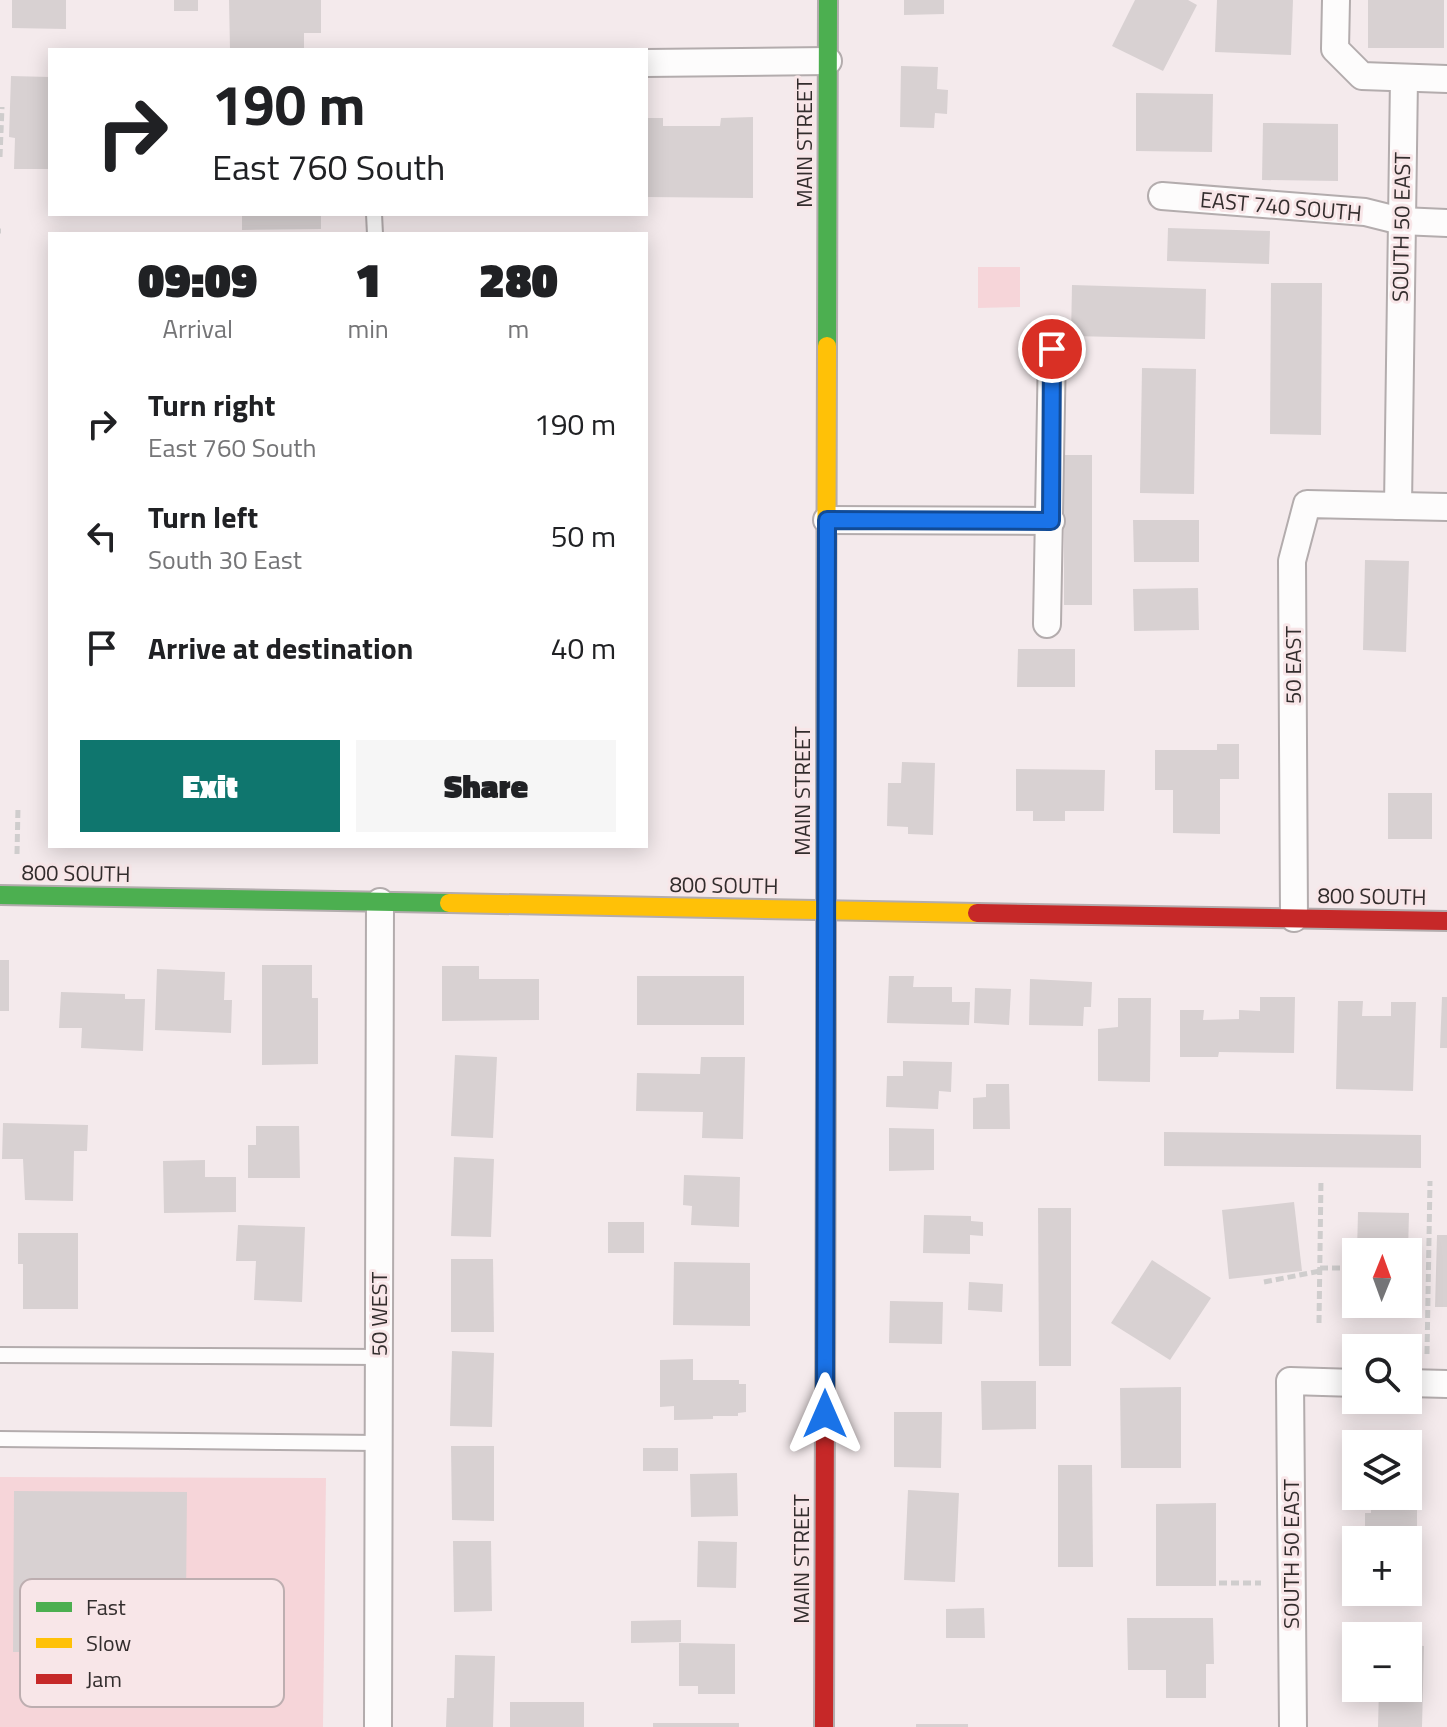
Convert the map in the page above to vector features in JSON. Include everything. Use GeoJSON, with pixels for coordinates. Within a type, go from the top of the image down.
{"type":"FeatureCollection","features":[{"type":"Feature","properties":{"kind":"street","name":"MAIN STREET"},"geometry":{"type":"LineString","coordinates":[[824,1727],[828,0]]}},
{"type":"Feature","properties":{"kind":"street"},"geometry":{"type":"LineString","coordinates":[[1336,0],[1335,49],[1362,76],[1447,79]]}},
{"type":"Feature","properties":{"kind":"street"},"geometry":{"type":"LineString","coordinates":[[648,63],[828,61]]}},
{"type":"Feature","properties":{"kind":"street","name":"SOUTH 50 EAST"},"geometry":{"type":"LineString","coordinates":[[1398,506],[1404,78]]}},
{"type":"Feature","properties":{"kind":"street","name":"EAST 740 SOUTH"},"geometry":{"type":"LineString","coordinates":[[1162,196],[1365,212],[1401,221],[1447,223]]}},
{"type":"Feature","properties":{"kind":"street"},"geometry":{"type":"LineString","coordinates":[[1047,624],[1052,349]]}},
{"type":"Feature","properties":{"kind":"street","name":"50 EAST"},"geometry":{"type":"LineString","coordinates":[[1294,918],[1292,561],[1307,504],[1398,506]]}},
{"type":"Feature","properties":{"kind":"street"},"geometry":{"type":"LineString","coordinates":[[1398,506],[1447,507]]}},
{"type":"Feature","properties":{"kind":"street"},"geometry":{"type":"LineString","coordinates":[[827,520],[1051,521]]}},
{"type":"Feature","properties":{"kind":"street","name":"800 SOUTH"},"geometry":{"type":"LineString","coordinates":[[0,895],[1447,921]]}},
{"type":"Feature","properties":{"kind":"street","name":"50 WEST"},"geometry":{"type":"LineString","coordinates":[[378,1727],[380,902]]}},
{"type":"Feature","properties":{"kind":"street","name":"SOUTH 50 EAST"},"geometry":{"type":"LineString","coordinates":[[1293,1727],[1290,1381],[1342,1383]]}},
{"type":"Feature","properties":{"kind":"street"},"geometry":{"type":"LineString","coordinates":[[1422,1383],[1447,1384]]}},
{"type":"Feature","properties":{"kind":"lane"},"geometry":{"type":"LineString","coordinates":[[0,1355],[379,1357]]}},
{"type":"Feature","properties":{"kind":"lane"},"geometry":{"type":"LineString","coordinates":[[0,1439],[378,1443]]}},
{"type":"Feature","properties":{"kind":"path"},"geometry":{"type":"LineString","coordinates":[[0,157],[2,107]]}},
{"type":"Feature","properties":{"kind":"path"},"geometry":{"type":"LineString","coordinates":[[17,854],[18,807]]}},
{"type":"Feature","properties":{"kind":"path"},"geometry":{"type":"LineString","coordinates":[[1319,1323],[1321,1179]]}},
{"type":"Feature","properties":{"kind":"path"},"geometry":{"type":"LineString","coordinates":[[1427,1354],[1430,1181]]}},
{"type":"Feature","properties":{"kind":"path"},"geometry":{"type":"LineString","coordinates":[[1264,1282],[1320,1269],[1342,1268]]}},
{"type":"Feature","properties":{"kind":"path"},"geometry":{"type":"LineString","coordinates":[[1219,1583],[1261,1583]]}},
{"type":"Feature","properties":{"kind":"shaded area"},"geometry":{"type":"Polygon","coordinates":[[[978,267],[1020,267],[1020,307],[978,308],[978,267]]]}},
{"type":"Feature","properties":{"kind":"shaded area"},"geometry":{"type":"Polygon","coordinates":[[[0,1477],[326,1478],[323,1727],[0,1727],[0,1477]]]}},
{"type":"Feature","properties":{"kind":"building"},"geometry":{"type":"Polygon","coordinates":[[[12,0],[66,0],[66,29],[12,28],[12,0]]]}},
{"type":"Feature","properties":{"kind":"building"},"geometry":{"type":"Polygon","coordinates":[[[174,0],[198,0],[198,11],[174,11],[174,0]]]}},
{"type":"Feature","properties":{"kind":"building"},"geometry":{"type":"Polygon","coordinates":[[[229,0],[321,0],[321,33],[304,33],[304,48],[230,48],[229,0]]]}},
{"type":"Feature","properties":{"kind":"building"},"geometry":{"type":"Polygon","coordinates":[[[904,0],[944,0],[944,14],[904,15],[904,0]]]}},
{"type":"Feature","properties":{"kind":"building"},"geometry":{"type":"Polygon","coordinates":[[[1135,0],[1188,0],[1197,5],[1163,71],[1112,46],[1135,0]]]}},
{"type":"Feature","properties":{"kind":"building"},"geometry":{"type":"Polygon","coordinates":[[[1217,0],[1293,0],[1291,55],[1215,52],[1217,0]]]}},
{"type":"Feature","properties":{"kind":"building"},"geometry":{"type":"Polygon","coordinates":[[[1368,0],[1444,0],[1444,48],[1368,48],[1368,0]]]}},
{"type":"Feature","properties":{"kind":"building"},"geometry":{"type":"Polygon","coordinates":[[[901,66],[938,67],[937,89],[948,90],[947,114],[935,113],[934,128],[900,127],[901,66]]]}},
{"type":"Feature","properties":{"kind":"building"},"geometry":{"type":"Polygon","coordinates":[[[11,76],[48,77],[48,169],[14,169],[15,138],[9,137],[11,76]]]}},
{"type":"Feature","properties":{"kind":"building"},"geometry":{"type":"Polygon","coordinates":[[[1136,93],[1213,94],[1212,152],[1136,151],[1136,93]]]}},
{"type":"Feature","properties":{"kind":"building"},"geometry":{"type":"Polygon","coordinates":[[[753,117],[753,198],[648,197],[648,118],[663,118],[663,126],[720,126],[721,118],[753,117]]]}},
{"type":"Feature","properties":{"kind":"building"},"geometry":{"type":"Polygon","coordinates":[[[1263,123],[1338,124],[1338,181],[1262,180],[1263,123]]]}},
{"type":"Feature","properties":{"kind":"building"},"geometry":{"type":"Polygon","coordinates":[[[242,216],[321,216],[321,229],[242,230],[242,216]]]}},
{"type":"Feature","properties":{"kind":"building"},"geometry":{"type":"Polygon","coordinates":[[[1168,228],[1270,231],[1269,264],[1167,261],[1168,228]]]}},
{"type":"Feature","properties":{"kind":"building"},"geometry":{"type":"Polygon","coordinates":[[[1271,283],[1322,283],[1321,435],[1270,434],[1271,283]]]}},
{"type":"Feature","properties":{"kind":"building"},"geometry":{"type":"Polygon","coordinates":[[[1072,285],[1206,289],[1205,339],[1071,336],[1072,285]]]}},
{"type":"Feature","properties":{"kind":"building"},"geometry":{"type":"Polygon","coordinates":[[[1142,368],[1196,369],[1194,494],[1140,493],[1142,368]]]}},
{"type":"Feature","properties":{"kind":"building"},"geometry":{"type":"Polygon","coordinates":[[[1064,455],[1092,455],[1092,605],[1064,605],[1064,455]]]}},
{"type":"Feature","properties":{"kind":"building"},"geometry":{"type":"Polygon","coordinates":[[[1133,520],[1199,520],[1199,562],[1134,562],[1133,520]]]}},
{"type":"Feature","properties":{"kind":"building"},"geometry":{"type":"Polygon","coordinates":[[[1365,560],[1409,561],[1406,652],[1363,650],[1365,560]]]}},
{"type":"Feature","properties":{"kind":"building"},"geometry":{"type":"Polygon","coordinates":[[[1198,588],[1199,630],[1134,631],[1133,589],[1198,588]]]}},
{"type":"Feature","properties":{"kind":"building"},"geometry":{"type":"Polygon","coordinates":[[[1018,649],[1075,649],[1075,687],[1017,687],[1018,649]]]}},
{"type":"Feature","properties":{"kind":"building"},"geometry":{"type":"Polygon","coordinates":[[[1217,744],[1239,744],[1239,779],[1220,779],[1220,834],[1173,833],[1173,790],[1155,790],[1155,750],[1217,750],[1217,744]]]}},
{"type":"Feature","properties":{"kind":"building"},"geometry":{"type":"Polygon","coordinates":[[[902,762],[935,763],[933,835],[908,834],[908,827],[887,826],[888,783],[901,783],[902,762]]]}},
{"type":"Feature","properties":{"kind":"building"},"geometry":{"type":"Polygon","coordinates":[[[1016,769],[1105,770],[1104,811],[1065,811],[1065,821],[1033,821],[1033,811],[1016,811],[1016,769]]]}},
{"type":"Feature","properties":{"kind":"building"},"geometry":{"type":"Polygon","coordinates":[[[1388,793],[1432,793],[1432,839],[1388,839],[1388,793]]]}},
{"type":"Feature","properties":{"kind":"building"},"geometry":{"type":"Polygon","coordinates":[[[0,960],[9,960],[9,1011],[0,1011],[0,960]]]}},
{"type":"Feature","properties":{"kind":"building"},"geometry":{"type":"Polygon","coordinates":[[[262,965],[312,965],[312,998],[318,998],[318,1064],[262,1065],[262,965]]]}},
{"type":"Feature","properties":{"kind":"building"},"geometry":{"type":"Polygon","coordinates":[[[442,966],[479,966],[479,979],[539,979],[539,1020],[442,1021],[442,966]]]}},
{"type":"Feature","properties":{"kind":"building"},"geometry":{"type":"Polygon","coordinates":[[[157,969],[225,972],[224,1000],[232,1000],[231,1033],[155,1030],[157,969]]]}},
{"type":"Feature","properties":{"kind":"building"},"geometry":{"type":"Polygon","coordinates":[[[637,976],[744,976],[744,1025],[637,1025],[637,976]]]}},
{"type":"Feature","properties":{"kind":"building"},"geometry":{"type":"Polygon","coordinates":[[[889,976],[914,976],[913,987],[952,987],[952,1002],[970,1002],[969,1025],[887,1023],[889,976]]]}},
{"type":"Feature","properties":{"kind":"building"},"geometry":{"type":"Polygon","coordinates":[[[1030,979],[1092,982],[1091,1007],[1084,1007],[1083,1026],[1029,1025],[1030,979]]]}},
{"type":"Feature","properties":{"kind":"building"},"geometry":{"type":"Polygon","coordinates":[[[975,988],[1011,989],[1009,1025],[974,1023],[975,988]]]}},
{"type":"Feature","properties":{"kind":"building"},"geometry":{"type":"Polygon","coordinates":[[[61,992],[125,994],[125,999],[145,999],[143,1051],[81,1048],[82,1028],[59,1028],[61,992]]]}},
{"type":"Feature","properties":{"kind":"building"},"geometry":{"type":"Polygon","coordinates":[[[1260,997],[1295,997],[1294,1053],[1219,1052],[1218,1057],[1180,1057],[1180,1010],[1204,1010],[1203,1020],[1239,1019],[1239,1010],[1260,1011],[1260,997]]]}},
{"type":"Feature","properties":{"kind":"building"},"geometry":{"type":"Polygon","coordinates":[[[1442,997],[1447,997],[1447,1048],[1440,1048],[1442,997]]]}},
{"type":"Feature","properties":{"kind":"building"},"geometry":{"type":"Polygon","coordinates":[[[1118,998],[1151,998],[1150,1082],[1098,1081],[1098,1029],[1118,1027],[1118,998]]]}},
{"type":"Feature","properties":{"kind":"building"},"geometry":{"type":"Polygon","coordinates":[[[1338,1001],[1363,1001],[1362,1016],[1391,1016],[1391,1002],[1416,1002],[1413,1091],[1336,1089],[1338,1001]]]}},
{"type":"Feature","properties":{"kind":"building"},"geometry":{"type":"Polygon","coordinates":[[[455,1055],[497,1057],[493,1138],[451,1136],[455,1055]]]}},
{"type":"Feature","properties":{"kind":"building"},"geometry":{"type":"Polygon","coordinates":[[[701,1057],[745,1057],[743,1139],[702,1138],[703,1112],[636,1111],[637,1073],[700,1074],[701,1057]]]}},
{"type":"Feature","properties":{"kind":"building"},"geometry":{"type":"Polygon","coordinates":[[[903,1061],[952,1062],[951,1092],[939,1091],[938,1109],[886,1107],[887,1076],[903,1076],[903,1061]]]}},
{"type":"Feature","properties":{"kind":"building"},"geometry":{"type":"Polygon","coordinates":[[[986,1084],[1009,1084],[1010,1129],[973,1129],[973,1098],[986,1097],[986,1084]]]}},
{"type":"Feature","properties":{"kind":"building"},"geometry":{"type":"Polygon","coordinates":[[[3,1123],[88,1125],[87,1151],[74,1151],[73,1201],[25,1200],[23,1159],[2,1159],[3,1123]]]}},
{"type":"Feature","properties":{"kind":"building"},"geometry":{"type":"Polygon","coordinates":[[[256,1126],[299,1126],[300,1178],[248,1178],[248,1145],[256,1145],[256,1126]]]}},
{"type":"Feature","properties":{"kind":"building"},"geometry":{"type":"Polygon","coordinates":[[[889,1128],[934,1129],[934,1170],[889,1171],[889,1128]]]}},
{"type":"Feature","properties":{"kind":"building"},"geometry":{"type":"Polygon","coordinates":[[[1164,1132],[1421,1135],[1421,1168],[1164,1166],[1164,1132]]]}},
{"type":"Feature","properties":{"kind":"building"},"geometry":{"type":"Polygon","coordinates":[[[454,1157],[494,1159],[491,1237],[451,1236],[454,1157]]]}},
{"type":"Feature","properties":{"kind":"building"},"geometry":{"type":"Polygon","coordinates":[[[205,1160],[205,1177],[236,1177],[236,1212],[164,1213],[163,1161],[205,1160]]]}},
{"type":"Feature","properties":{"kind":"building"},"geometry":{"type":"Polygon","coordinates":[[[684,1175],[740,1177],[739,1227],[691,1225],[692,1206],[683,1205],[684,1175]]]}},
{"type":"Feature","properties":{"kind":"building"},"geometry":{"type":"Polygon","coordinates":[[[1294,1202],[1302,1271],[1229,1279],[1222,1210],[1294,1202]]]}},
{"type":"Feature","properties":{"kind":"building"},"geometry":{"type":"Polygon","coordinates":[[[1038,1208],[1071,1208],[1071,1366],[1039,1366],[1038,1208]]]}},
{"type":"Feature","properties":{"kind":"building"},"geometry":{"type":"Polygon","coordinates":[[[1358,1212],[1409,1213],[1408,1238],[1357,1238],[1358,1212]]]}},
{"type":"Feature","properties":{"kind":"building"},"geometry":{"type":"Polygon","coordinates":[[[924,1215],[971,1216],[971,1221],[983,1222],[983,1236],[970,1235],[970,1254],[923,1253],[924,1215]]]}},
{"type":"Feature","properties":{"kind":"building"},"geometry":{"type":"Polygon","coordinates":[[[608,1222],[644,1222],[644,1253],[608,1253],[608,1222]]]}},
{"type":"Feature","properties":{"kind":"building"},"geometry":{"type":"Polygon","coordinates":[[[238,1225],[305,1227],[302,1302],[254,1300],[256,1261],[236,1261],[238,1225]]]}},
{"type":"Feature","properties":{"kind":"building"},"geometry":{"type":"Polygon","coordinates":[[[18,1233],[78,1233],[78,1309],[23,1309],[23,1264],[18,1264],[18,1233]]]}},
{"type":"Feature","properties":{"kind":"building"},"geometry":{"type":"Polygon","coordinates":[[[1437,1235],[1447,1235],[1447,1307],[1435,1307],[1437,1235]]]}},
{"type":"Feature","properties":{"kind":"building"},"geometry":{"type":"Polygon","coordinates":[[[451,1259],[493,1259],[494,1332],[451,1332],[451,1259]]]}},
{"type":"Feature","properties":{"kind":"building"},"geometry":{"type":"Polygon","coordinates":[[[1152,1260],[1211,1298],[1170,1360],[1111,1323],[1152,1260]]]}},
{"type":"Feature","properties":{"kind":"building"},"geometry":{"type":"Polygon","coordinates":[[[674,1262],[750,1263],[750,1326],[673,1325],[674,1262]]]}},
{"type":"Feature","properties":{"kind":"building"},"geometry":{"type":"Polygon","coordinates":[[[969,1282],[1003,1284],[1002,1312],[968,1310],[969,1282]]]}},
{"type":"Feature","properties":{"kind":"building"},"geometry":{"type":"Polygon","coordinates":[[[890,1301],[943,1302],[942,1344],[889,1343],[890,1301]]]}},
{"type":"Feature","properties":{"kind":"building"},"geometry":{"type":"Polygon","coordinates":[[[452,1351],[494,1353],[492,1427],[450,1426],[452,1351]]]}},
{"type":"Feature","properties":{"kind":"building"},"geometry":{"type":"Polygon","coordinates":[[[693,1359],[693,1380],[739,1380],[739,1384],[746,1384],[746,1412],[738,1413],[738,1416],[713,1416],[713,1419],[674,1420],[674,1406],[660,1407],[660,1360],[693,1359]]]}},
{"type":"Feature","properties":{"kind":"building"},"geometry":{"type":"Polygon","coordinates":[[[981,1381],[1036,1381],[1036,1429],[982,1430],[981,1381]]]}},
{"type":"Feature","properties":{"kind":"building"},"geometry":{"type":"Polygon","coordinates":[[[1181,1387],[1181,1468],[1121,1468],[1120,1388],[1181,1387]]]}},
{"type":"Feature","properties":{"kind":"building"},"geometry":{"type":"Polygon","coordinates":[[[894,1412],[942,1412],[941,1468],[894,1467],[894,1412]]]}},
{"type":"Feature","properties":{"kind":"building"},"geometry":{"type":"Polygon","coordinates":[[[451,1446],[494,1446],[494,1521],[452,1520],[451,1446]]]}},
{"type":"Feature","properties":{"kind":"building"},"geometry":{"type":"Polygon","coordinates":[[[643,1448],[678,1448],[678,1471],[643,1471],[643,1448]]]}},
{"type":"Feature","properties":{"kind":"building"},"geometry":{"type":"Polygon","coordinates":[[[1058,1465],[1092,1465],[1093,1567],[1058,1567],[1058,1465]]]}},
{"type":"Feature","properties":{"kind":"building"},"geometry":{"type":"Polygon","coordinates":[[[737,1473],[738,1516],[691,1517],[690,1474],[737,1473]]]}},
{"type":"Feature","properties":{"kind":"building"},"geometry":{"type":"Polygon","coordinates":[[[908,1490],[959,1493],[955,1582],[904,1580],[908,1490]]]}},
{"type":"Feature","properties":{"kind":"building"},"geometry":{"type":"Polygon","coordinates":[[[14,1491],[187,1492],[186,1579],[20,1579],[20,1652],[13,1652],[14,1491]]]}},
{"type":"Feature","properties":{"kind":"building"},"geometry":{"type":"Polygon","coordinates":[[[1216,1503],[1216,1586],[1156,1586],[1156,1504],[1216,1503]]]}},
{"type":"Feature","properties":{"kind":"building"},"geometry":{"type":"Polygon","coordinates":[[[1371,1510],[1417,1510],[1417,1526],[1365,1526],[1365,1513],[1371,1513],[1371,1510]]]}},
{"type":"Feature","properties":{"kind":"building"},"geometry":{"type":"Polygon","coordinates":[[[453,1541],[491,1541],[492,1611],[454,1612],[453,1541]]]}},
{"type":"Feature","properties":{"kind":"building"},"geometry":{"type":"Polygon","coordinates":[[[698,1541],[737,1542],[736,1588],[697,1587],[698,1541]]]}},
{"type":"Feature","properties":{"kind":"building"},"geometry":{"type":"Polygon","coordinates":[[[984,1608],[985,1638],[946,1638],[946,1609],[984,1608]]]}},
{"type":"Feature","properties":{"kind":"building"},"geometry":{"type":"Polygon","coordinates":[[[1127,1618],[1213,1618],[1214,1664],[1206,1664],[1206,1698],[1166,1698],[1166,1670],[1128,1670],[1127,1618]]]}},
{"type":"Feature","properties":{"kind":"building"},"geometry":{"type":"Polygon","coordinates":[[[681,1620],[681,1642],[631,1643],[631,1621],[681,1620]]]}},
{"type":"Feature","properties":{"kind":"building"},"geometry":{"type":"Polygon","coordinates":[[[679,1643],[735,1644],[735,1694],[698,1694],[698,1686],[679,1686],[679,1643]]]}},
{"type":"Feature","properties":{"kind":"building"},"geometry":{"type":"Polygon","coordinates":[[[1424,1646],[1422,1727],[1378,1727],[1379,1702],[1422,1702],[1424,1646]]]}},
{"type":"Feature","properties":{"kind":"building"},"geometry":{"type":"Polygon","coordinates":[[[455,1655],[495,1656],[493,1727],[446,1727],[447,1698],[454,1698],[455,1655]]]}},
{"type":"Feature","properties":{"kind":"building"},"geometry":{"type":"Polygon","coordinates":[[[510,1702],[584,1702],[584,1727],[510,1727],[510,1702]]]}},
{"type":"Feature","properties":{"kind":"building"},"geometry":{"type":"Polygon","coordinates":[[[653,1723],[739,1723],[739,1727],[653,1727],[653,1723]]]}},
{"type":"Feature","properties":{"kind":"building"},"geometry":{"type":"Polygon","coordinates":[[[916,1724],[968,1724],[968,1727],[916,1727],[916,1724]]]}},
{"type":"Feature","properties":{"kind":"traffic: fast"},"geometry":{"type":"LineString","coordinates":[[827,346],[828,0]]}},
{"type":"Feature","properties":{"kind":"traffic: fast"},"geometry":{"type":"LineString","coordinates":[[826,696],[826,1066]]}},
{"type":"Feature","properties":{"kind":"traffic: fast"},"geometry":{"type":"LineString","coordinates":[[0,895],[449,903]]}},
{"type":"Feature","properties":{"kind":"traffic: slow"},"geometry":{"type":"LineString","coordinates":[[826,696],[827,346]]}},
{"type":"Feature","properties":{"kind":"traffic: slow"},"geometry":{"type":"LineString","coordinates":[[449,903],[977,913]]}},
{"type":"Feature","properties":{"kind":"traffic: jam"},"geometry":{"type":"LineString","coordinates":[[977,913],[1447,921]]}},
{"type":"Feature","properties":{"kind":"traffic: jam"},"geometry":{"type":"LineString","coordinates":[[824,1727],[826,1066]]}},
{"type":"Feature","properties":{"kind":"route"},"geometry":{"type":"LineString","coordinates":[[825,1414],[827,520],[1051,521],[1052,349]]}}]}
